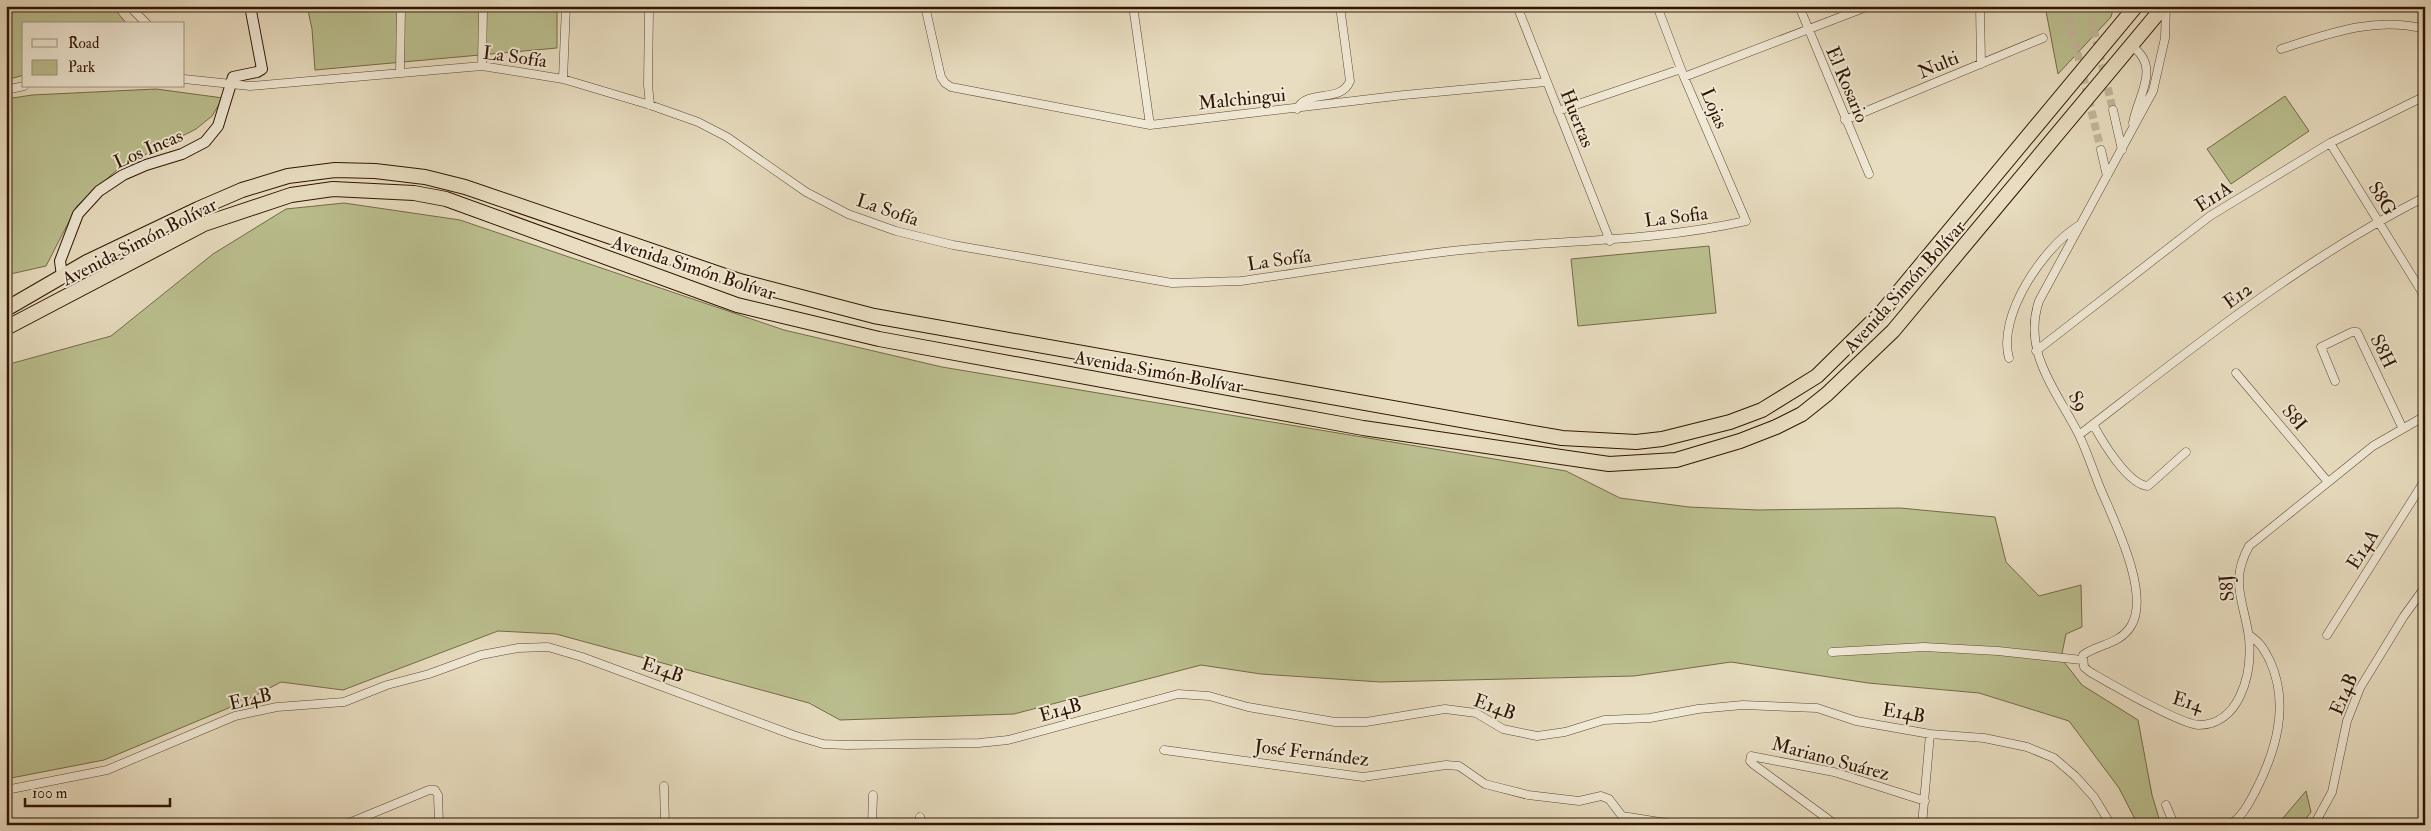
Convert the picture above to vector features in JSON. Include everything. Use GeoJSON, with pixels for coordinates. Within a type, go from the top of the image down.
{"type":"FeatureCollection","features":[{"type":"Feature","properties":{"kind":"highway","name":"Avenida Simón Bolívar"},"geometry":{"type":"LineString","coordinates":[[6,328],[204,224],[282,198],[333,189],[414,193],[446,199],[737,304],[879,339],[1363,428],[1570,460],[1609,464],[1676,460],[1776,427],[1802,414],[1850,374],[1899,324],[2130,45],[2165,6]]}},
{"type":"Feature","properties":{"kind":"highway","name":"Avenida Simón Bolívar"},"geometry":{"type":"LineString","coordinates":[[6,308],[62,276],[173,221],[242,190],[288,176],[316,172],[335,170],[375,171],[425,177],[465,187],[740,281],[874,316],[1562,438],[1609,441],[1662,439],[1730,422],[1762,410],[1817,376],[1881,313],[2043,120],[2130,9]]}},
{"type":"Feature","properties":{"kind":"street"},"geometry":{"type":"LineString","coordinates":[[129,6],[145,22]]}},
{"type":"Feature","properties":{"kind":"street"},"geometry":{"type":"LineString","coordinates":[[231,85],[233,77],[257,72],[262,68],[250,6]]}},
{"type":"Feature","properties":{"kind":"street"},"geometry":{"type":"LineString","coordinates":[[400,72],[401,6]]}},
{"type":"Feature","properties":{"kind":"street"},"geometry":{"type":"LineString","coordinates":[[482,66],[483,6]]}},
{"type":"Feature","properties":{"kind":"street"},"geometry":{"type":"LineString","coordinates":[[564,79],[566,6]]}},
{"type":"Feature","properties":{"kind":"street","name":"Malchingui"},"geometry":{"type":"LineString","coordinates":[[924,6],[941,77],[945,84],[951,87],[1150,125],[1404,95],[1546,82]]}},
{"type":"Feature","properties":{"kind":"street"},"geometry":{"type":"LineString","coordinates":[[1133,6],[1150,125]]}},
{"type":"Feature","properties":{"kind":"street"},"geometry":{"type":"LineString","coordinates":[[1297,109],[1300,103],[1306,100],[1341,92],[1350,81],[1340,6]]}},
{"type":"Feature","properties":{"kind":"street","name":"Huertas"},"geometry":{"type":"LineString","coordinates":[[1517,6],[1610,241]]}},
{"type":"Feature","properties":{"kind":"street","name":"Lojas"},"geometry":{"type":"LineString","coordinates":[[1657,6],[1682,73],[1746,221]]}},
{"type":"Feature","properties":{"kind":"street","name":"El Rosario"},"geometry":{"type":"LineString","coordinates":[[1799,6],[1869,174]]}},
{"type":"Feature","properties":{"kind":"street"},"geometry":{"type":"LineString","coordinates":[[1558,111],[1682,73],[1808,31],[1869,6]]}},
{"type":"Feature","properties":{"kind":"street"},"geometry":{"type":"LineString","coordinates":[[1980,6],[1981,64]]}},
{"type":"Feature","properties":{"kind":"street","name":"S9"},"geometry":{"type":"LineString","coordinates":[[2082,660],[2083,655],[2090,650],[2120,638],[2131,626],[2137,613],[2136,589],[2128,557],[2079,435],[2036,351],[2033,330],[2039,301],[2153,91],[2159,72],[2167,18],[2165,6]]}},
{"type":"Feature","properties":{"kind":"street"},"geometry":{"type":"LineString","coordinates":[[648,9],[648,85],[650,105]]}},
{"type":"Feature","properties":{"kind":"street"},"geometry":{"type":"LineString","coordinates":[[2281,49],[2345,28],[2379,24],[2412,26],[2425,29]]}},
{"type":"Feature","properties":{"kind":"street","name":"Nulti"},"geometry":{"type":"LineString","coordinates":[[1845,120],[2043,38]]}},
{"type":"Feature","properties":{"kind":"street","name":"S9"},"geometry":{"type":"LineString","coordinates":[[2130,45],[2142,56],[2146,69],[2144,93],[2135,113],[2132,130]]}},
{"type":"Feature","properties":{"kind":"street","name":"La Sofía"},"geometry":{"type":"LineString","coordinates":[[185,78],[250,86],[482,66],[564,79],[650,105],[698,122],[727,137],[806,192],[848,214],[896,231],[953,245],[1172,283],[1241,281],[1453,251],[1610,241]]}},
{"type":"Feature","properties":{"kind":"street","name":"Los Incas"},"geometry":{"type":"LineString","coordinates":[[62,276],[60,261],[78,214],[100,191],[123,175],[146,165],[182,154],[205,142],[218,126],[231,85]]}},
{"type":"Feature","properties":{"kind":"street"},"geometry":{"type":"LineString","coordinates":[[6,90],[22,86]]}},
{"type":"Feature","properties":{"kind":"street","name":"E11A"},"geometry":{"type":"LineString","coordinates":[[2036,351],[2210,216],[2330,143],[2425,96]]}},
{"type":"Feature","properties":{"kind":"street"},"geometry":{"type":"LineString","coordinates":[[2113,110],[2122,150]]}},
{"type":"Feature","properties":{"kind":"street","name":"S8G"},"geometry":{"type":"LineString","coordinates":[[2330,143],[2425,297]]}},
{"type":"Feature","properties":{"kind":"street"},"geometry":{"type":"LineString","coordinates":[[2101,150],[2108,176]]}},
{"type":"Feature","properties":{"kind":"street","name":"E12"},"geometry":{"type":"LineString","coordinates":[[2079,435],[2250,305],[2378,221],[2425,197]]}},
{"type":"Feature","properties":{"kind":"street","name":"La Sofia"},"geometry":{"type":"LineString","coordinates":[[1610,241],[1718,228],[1746,221]]}},
{"type":"Feature","properties":{"kind":"street"},"geometry":{"type":"LineString","coordinates":[[2009,358],[2005,345],[2008,327],[2028,282],[2041,263],[2067,233],[2080,225]]}},
{"type":"Feature","properties":{"kind":"street","name":"S8H"},"geometry":{"type":"LineString","coordinates":[[2335,381],[2321,347],[2352,332],[2357,332],[2402,427]]}},
{"type":"Feature","properties":{"kind":"street","name":"S8I"},"geometry":{"type":"LineString","coordinates":[[2236,373],[2328,482]]}},
{"type":"Feature","properties":{"kind":"street","name":"S8J"},"geometry":{"type":"LineString","coordinates":[[2249,635],[2238,584],[2240,562],[2249,546],[2373,446],[2402,427],[2425,416]]}},
{"type":"Feature","properties":{"kind":"street"},"geometry":{"type":"LineString","coordinates":[[2093,424],[2116,460],[2132,478],[2144,486],[2148,486],[2186,452]]}},
{"type":"Feature","properties":{"kind":"street","name":"E14A"},"geometry":{"type":"LineString","coordinates":[[2327,635],[2425,480]]}},
{"type":"Feature","properties":{"kind":"street","name":"E14B"},"geometry":{"type":"LineString","coordinates":[[2314,825],[2332,792],[2348,721],[2360,688],[2404,616],[2425,587]]}},
{"type":"Feature","properties":{"kind":"street"},"geometry":{"type":"LineString","coordinates":[[2230,825],[2249,803],[2266,772],[2277,737],[2282,704],[2275,672],[2265,650],[2258,640],[2249,635]]}},
{"type":"Feature","properties":{"kind":"street","name":"E14"},"geometry":{"type":"LineString","coordinates":[[2082,660],[2090,672],[2178,718],[2198,725],[2220,721],[2235,706],[2245,685],[2251,660],[2249,635]]}},
{"type":"Feature","properties":{"kind":"street","name":"E14B"},"geometry":{"type":"LineString","coordinates":[[6,790],[107,770],[236,716],[278,707],[344,702],[387,685],[429,674],[480,655],[518,648],[548,647],[590,660],[792,735],[823,744],[979,743],[1008,740],[1178,694],[1209,696],[1248,707],[1335,722],[1366,722],[1445,708],[1476,713],[1503,729],[1537,736],[1566,732],[1604,720],[1650,718],[1698,709],[1743,705],[1817,708],[1856,721],[1930,734],[1984,738],[2028,747],[2054,758],[2075,776],[2094,797],[2111,825]]}},
{"type":"Feature","properties":{"kind":"street"},"geometry":{"type":"LineString","coordinates":[[1832,652],[1924,647],[2082,660]]}},
{"type":"Feature","properties":{"kind":"street"},"geometry":{"type":"LineString","coordinates":[[1922,825],[1930,734]]}},
{"type":"Feature","properties":{"kind":"street","name":"José Fernández"},"geometry":{"type":"LineString","coordinates":[[1164,750],[1363,777],[1446,765],[1459,766],[1485,784],[1506,790],[1579,801],[1601,796],[1609,799],[1622,816],[1679,825]]}},
{"type":"Feature","properties":{"kind":"street","name":"Mariano Suárez"},"geometry":{"type":"LineString","coordinates":[[1836,825],[1750,762],[1751,756],[1834,772],[1925,801]]}},
{"type":"Feature","properties":{"kind":"street"},"geometry":{"type":"LineString","coordinates":[[664,786],[665,825]]}},
{"type":"Feature","properties":{"kind":"street"},"geometry":{"type":"LineString","coordinates":[[344,825],[429,790],[435,790],[438,794],[439,825]]}},
{"type":"Feature","properties":{"kind":"street"},"geometry":{"type":"LineString","coordinates":[[872,825],[874,795]]}},
{"type":"Feature","properties":{"kind":"street"},"geometry":{"type":"LineString","coordinates":[[2166,805],[2176,825]]}},
{"type":"Feature","properties":{"kind":"green space"},"geometry":{"type":"Polygon","coordinates":[[[6,6],[112,6],[125,22],[22,22],[22,76],[6,80],[6,6]]]}},
{"type":"Feature","properties":{"kind":"green space"},"geometry":{"type":"Polygon","coordinates":[[[307,6],[557,6],[557,48],[315,70],[312,29],[307,6]]]}},
{"type":"Feature","properties":{"kind":"green space"},"geometry":{"type":"Polygon","coordinates":[[[2045,6],[2114,6],[2111,17],[2058,74],[2045,6]]]}},
{"type":"Feature","properties":{"kind":"green space"},"geometry":{"type":"Polygon","coordinates":[[[156,89],[223,98],[212,116],[196,129],[119,168],[77,206],[46,266],[6,275],[6,99],[32,95],[156,89]]]}},
{"type":"Feature","properties":{"kind":"green space"},"geometry":{"type":"Polygon","coordinates":[[[2285,96],[2309,131],[2231,184],[2207,149],[2285,96]]]}},
{"type":"Feature","properties":{"kind":"green space"},"geometry":{"type":"Polygon","coordinates":[[[344,203],[460,220],[784,330],[942,367],[1566,471],[1620,498],[1689,507],[1758,510],[1900,508],[1995,517],[2006,562],[2039,596],[2081,585],[2082,627],[2066,634],[2061,658],[2082,685],[2138,720],[2152,795],[2161,825],[2138,825],[2119,788],[2069,721],[1979,693],[1868,683],[1731,662],[1634,676],[1380,682],[1261,674],[1201,665],[1014,714],[840,720],[809,703],[556,634],[498,631],[343,690],[281,682],[243,702],[104,760],[6,779],[6,365],[111,336],[213,254],[286,209],[344,203]]]}},
{"type":"Feature","properties":{"kind":"green space"},"geometry":{"type":"Polygon","coordinates":[[[1709,246],[1716,313],[1578,326],[1571,259],[1709,246]]]}},
{"type":"Feature","properties":{"kind":"green space"},"geometry":{"type":"Polygon","coordinates":[[[2306,791],[2311,812],[2301,825],[2277,825],[2306,791]]]}},
{"type":"Feature","properties":{"kind":"tunnel"},"geometry":{"type":"LineString","coordinates":[[2066,6],[2101,150]]}},
{"type":"Feature","properties":{"kind":"tunnel"},"geometry":{"type":"LineString","coordinates":[[2088,6],[2113,110]]}}]}
